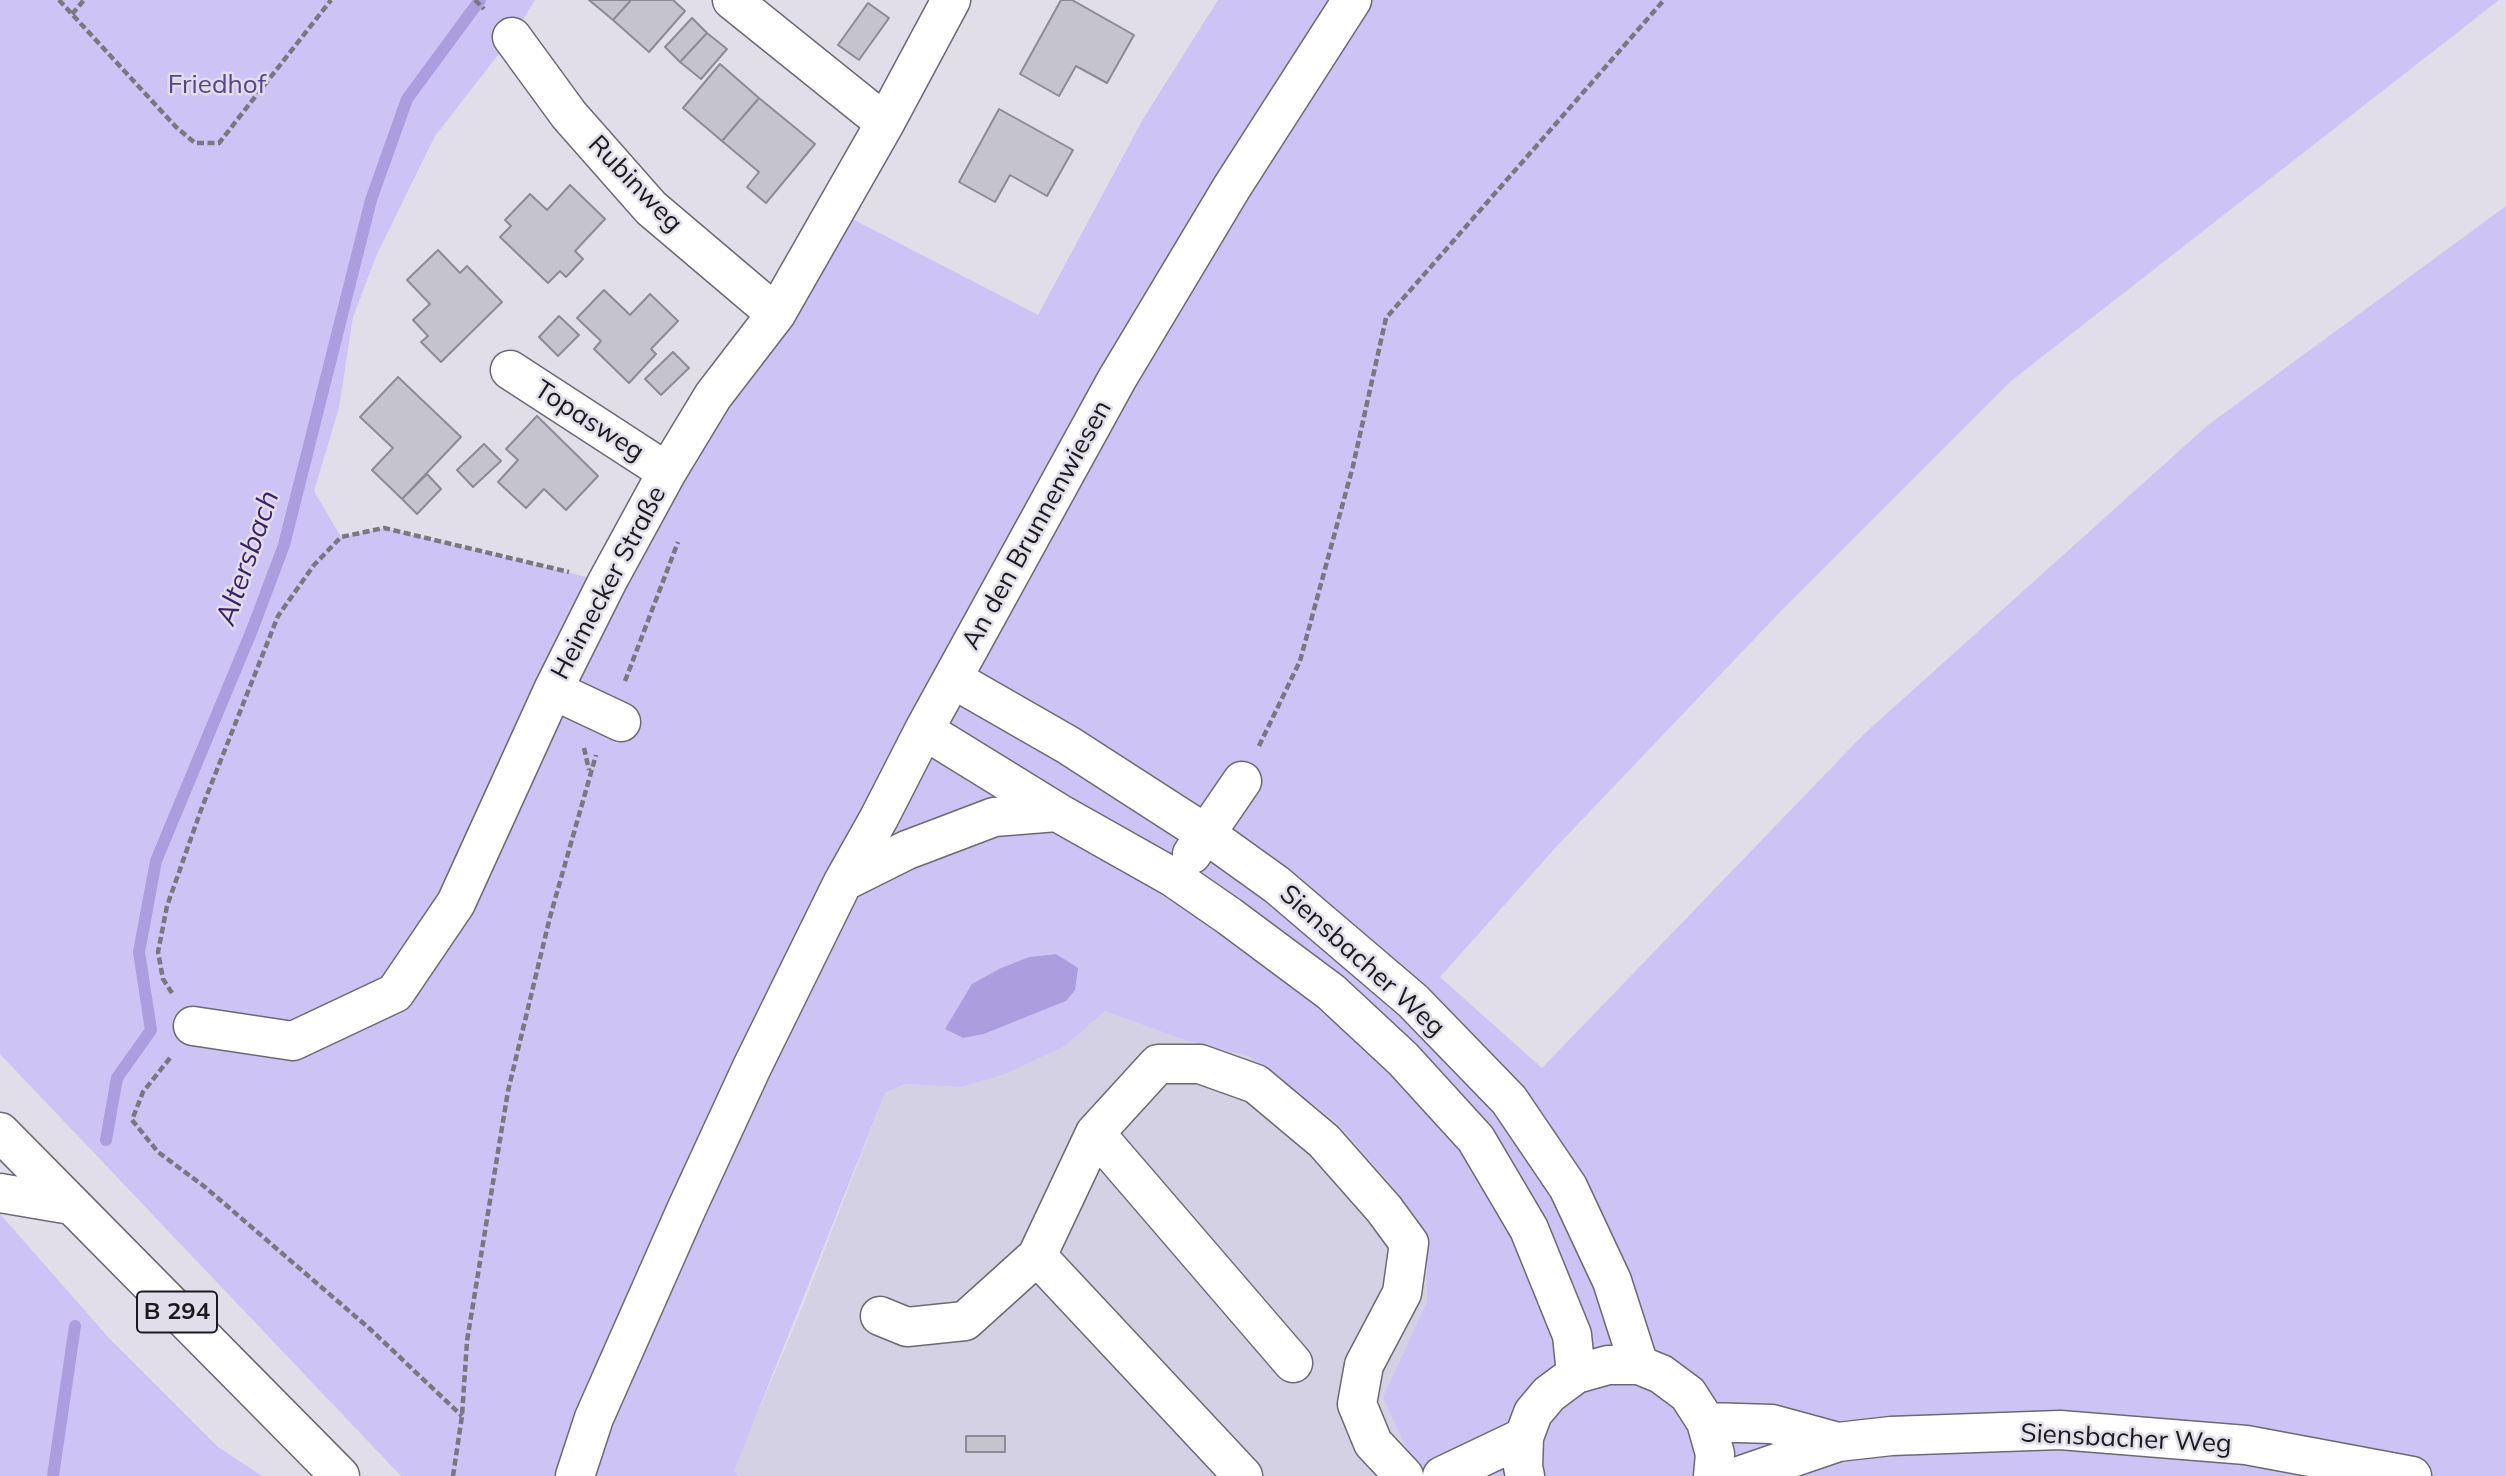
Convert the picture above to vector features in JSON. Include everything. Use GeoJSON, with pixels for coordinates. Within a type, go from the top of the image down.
{"type":"FeatureCollection","features":[{"type":"Feature","properties":{"kind":"main road"},"geometry":{"type":"LineString","coordinates":[[732,0],[885,123]]}},
{"type":"Feature","properties":{"kind":"main road","name":"Heimecker Straße"},"geometry":{"type":"LineString","coordinates":[[193,1026],[293,1041],[395,993],[456,903],[553,690],[607,582],[667,472],[713,396],[776,314],[885,123],[951,0]]}},
{"type":"Feature","properties":{"kind":"main road","name":"An den Brunnenwiesen"},"geometry":{"type":"LineString","coordinates":[[575,1476],[594,1418],[752,1067],[843,883],[1117,379],[1232,187],[1352,0]]}},
{"type":"Feature","properties":{"kind":"main road","name":"Rubinweg"},"geometry":{"type":"LineString","coordinates":[[512,37],[569,114],[651,208],[776,314]]}},
{"type":"Feature","properties":{"kind":"main road","name":"Topasweg"},"geometry":{"type":"LineString","coordinates":[[510,370],[667,472]]}},
{"type":"Feature","properties":{"kind":"main road","name":"Siensbacher Weg"},"geometry":{"type":"LineString","coordinates":[[953,679],[1068,745],[1206,834],[1277,885],[1413,1001],[1508,1100],[1568,1187],[1612,1281],[1639,1365]]}},
{"type":"Feature","properties":{"kind":"main road"},"geometry":{"type":"LineString","coordinates":[[553,690],[616,720]]}},
{"type":"Feature","properties":{"kind":"main road","name":"Siensbacher Weg"},"geometry":{"type":"LineString","coordinates":[[924,730],[1057,812],[1174,878],[1331,992],[1403,1059],[1476,1139],[1529,1229],[1572,1335],[1576,1374]]}},
{"type":"Feature","properties":{"kind":"main road"},"geometry":{"type":"LineString","coordinates":[[1174,878],[1242,781]]}},
{"type":"Feature","properties":{"kind":"main road"},"geometry":{"type":"LineString","coordinates":[[843,883],[907,850],[994,817],[1057,812]]}},
{"type":"Feature","properties":{"kind":"main road"},"geometry":{"type":"LineString","coordinates":[[880,1316],[907,1327],[965,1321],[1037,1256],[1095,1133],[1158,1064],[1200,1064],[1256,1084],[1324,1141],[1384,1209],[1409,1243],[1402,1293],[1364,1365],[1357,1404],[1373,1443],[1404,1476]]}},
{"type":"Feature","properties":{"kind":"main road","name":"B 294"},"geometry":{"type":"LineString","coordinates":[[0,1132],[340,1476]]}},
{"type":"Feature","properties":{"kind":"main road"},"geometry":{"type":"LineString","coordinates":[[1095,1133],[1293,1363]]}},
{"type":"Feature","properties":{"kind":"main road"},"geometry":{"type":"LineString","coordinates":[[0,1193],[71,1205]]}},
{"type":"Feature","properties":{"kind":"main road"},"geometry":{"type":"LineString","coordinates":[[1037,1256],[1243,1476]]}},
{"type":"Feature","properties":{"kind":"main road"},"geometry":{"type":"LineString","coordinates":[[1525,1476],[1522,1467],[1524,1437],[1533,1413],[1549,1394],[1576,1374],[1608,1365],[1639,1365],[1661,1374],[1688,1394],[1706,1422],[1715,1454],[1713,1476]]}},
{"type":"Feature","properties":{"kind":"main road","name":"Siensbacher Weg"},"geometry":{"type":"LineString","coordinates":[[1706,1422],[1772,1424],[1838,1442]]}},
{"type":"Feature","properties":{"kind":"main road","name":"Siensbacher Weg"},"geometry":{"type":"LineString","coordinates":[[1739,1476],[1838,1442],[1891,1436],[2060,1430],[2246,1445],[2412,1476]]}},
{"type":"Feature","properties":{"kind":"main road"},"geometry":{"type":"LineString","coordinates":[[1442,1476],[1524,1437]]}},
{"type":"Feature","properties":{"kind":"path"},"geometry":{"type":"LineString","coordinates":[[59,0],[176,127],[195,143],[219,143],[331,0]]}},
{"type":"Feature","properties":{"kind":"path"},"geometry":{"type":"LineString","coordinates":[[72,14],[84,0]]}},
{"type":"Feature","properties":{"kind":"path"},"geometry":{"type":"LineString","coordinates":[[1242,781],[1300,661],[1353,466],[1386,318],[1664,0]]}},
{"type":"Feature","properties":{"kind":"path"},"geometry":{"type":"LineString","coordinates":[[461,1416],[370,1329],[205,1187],[158,1152],[132,1120],[143,1092],[193,1026],[163,979],[158,952],[167,906],[201,810],[278,616],[314,565],[341,537],[384,528],[607,582]]}},
{"type":"Feature","properties":{"kind":"path"},"geometry":{"type":"LineString","coordinates":[[453,1476],[467,1341],[508,1091],[550,917],[590,773],[616,720],[681,535]]}},
{"type":"Feature","properties":{"kind":"shaded area"},"geometry":{"type":"Polygon","coordinates":[[[1056,954],[1078,968],[1075,990],[1066,1001],[984,1034],[963,1038],[945,1029],[972,984],[1029,957],[1056,954]]]}},
{"type":"Feature","properties":{"kind":"shaded area"},"geometry":{"type":"Polygon","coordinates":[[[1105,1011],[1187,1041],[1249,1056],[1335,1121],[1388,1181],[1426,1231],[1427,1301],[1383,1397],[1422,1476],[740,1476],[733,1471],[802,1308],[885,1093],[905,1084],[960,1087],[1065,1046],[1105,1011]]]}},
{"type":"Feature","properties":{"kind":"green space","name":"Friedhof"},"geometry":{"type":"Polygon","coordinates":[[[0,0],[535,0],[512,37],[435,136],[377,254],[353,317],[339,408],[314,491],[341,537],[384,528],[607,582],[835,210],[1038,315],[1143,119],[1218,0],[2499,0],[2011,381],[1779,613],[1557,846],[1440,977],[1542,1068],[1865,733],[2208,425],[2506,206],[2506,1476],[1422,1476],[1411,1459],[1383,1397],[1427,1301],[1426,1231],[1388,1181],[1335,1121],[1249,1056],[1187,1041],[1105,1011],[1065,1046],[1002,1075],[960,1087],[905,1084],[885,1093],[734,1471],[739,1476],[401,1476],[0,1054],[0,0]],[[1056,954],[1029,957],[1001,968],[954,1016],[945,1029],[963,1038],[984,1034],[1066,1001],[1056,954]]]}},
{"type":"Feature","properties":{"kind":"green space"},"geometry":{"type":"Polygon","coordinates":[[[0,1214],[109,1338],[218,1447],[262,1476],[0,1476],[0,1214]]]}},
{"type":"Feature","properties":{"kind":"building"},"geometry":{"type":"Polygon","coordinates":[[[589,0],[631,0],[613,20],[589,0]]]}},
{"type":"Feature","properties":{"kind":"building"},"geometry":{"type":"Polygon","coordinates":[[[631,0],[673,0],[685,11],[649,52],[613,20],[631,0]]]}},
{"type":"Feature","properties":{"kind":"building"},"geometry":{"type":"Polygon","coordinates":[[[1061,0],[1072,0],[1134,35],[1107,83],[1076,66],[1059,96],[1020,74],[1061,0]]]}},
{"type":"Feature","properties":{"kind":"building"},"geometry":{"type":"Polygon","coordinates":[[[868,3],[889,18],[859,60],[838,45],[868,3]]]}},
{"type":"Feature","properties":{"kind":"building"},"geometry":{"type":"Polygon","coordinates":[[[692,18],[707,33],[680,62],[665,47],[692,18]]]}},
{"type":"Feature","properties":{"kind":"building"},"geometry":{"type":"Polygon","coordinates":[[[707,33],[727,49],[701,79],[680,62],[707,33]]]}},
{"type":"Feature","properties":{"kind":"building"},"geometry":{"type":"Polygon","coordinates":[[[720,64],[759,98],[722,141],[683,108],[720,64]]]}},
{"type":"Feature","properties":{"kind":"building"},"geometry":{"type":"Polygon","coordinates":[[[759,98],[815,144],[766,203],[747,187],[759,172],[722,141],[759,98]]]}},
{"type":"Feature","properties":{"kind":"building"},"geometry":{"type":"Polygon","coordinates":[[[999,109],[1073,150],[1047,196],[1010,175],[995,202],[959,182],[999,109]]]}},
{"type":"Feature","properties":{"kind":"building"},"geometry":{"type":"Polygon","coordinates":[[[570,185],[605,219],[575,251],[583,259],[566,277],[560,271],[548,283],[500,237],[511,226],[505,220],[530,194],[547,210],[570,185]]]}},
{"type":"Feature","properties":{"kind":"building"},"geometry":{"type":"Polygon","coordinates":[[[438,250],[460,273],[467,266],[502,302],[441,362],[421,342],[428,336],[413,320],[430,304],[407,280],[438,250]]]}},
{"type":"Feature","properties":{"kind":"building"},"geometry":{"type":"Polygon","coordinates":[[[604,290],[630,315],[650,294],[678,321],[651,349],[656,354],[629,383],[594,349],[601,341],[577,318],[604,290]]]}},
{"type":"Feature","properties":{"kind":"building"},"geometry":{"type":"Polygon","coordinates":[[[559,316],[579,335],[558,356],[539,337],[559,316]]]}},
{"type":"Feature","properties":{"kind":"building"},"geometry":{"type":"Polygon","coordinates":[[[673,352],[689,368],[661,395],[645,379],[673,352]]]}},
{"type":"Feature","properties":{"kind":"building"},"geometry":{"type":"Polygon","coordinates":[[[398,377],[461,437],[402,499],[372,470],[393,448],[360,417],[398,377]]]}},
{"type":"Feature","properties":{"kind":"building"},"geometry":{"type":"Polygon","coordinates":[[[537,416],[598,476],[566,510],[544,489],[526,508],[498,482],[518,460],[506,449],[537,416]]]}},
{"type":"Feature","properties":{"kind":"building"},"geometry":{"type":"Polygon","coordinates":[[[484,444],[501,461],[473,487],[457,470],[484,444]]]}},
{"type":"Feature","properties":{"kind":"building"},"geometry":{"type":"Polygon","coordinates":[[[427,474],[441,489],[417,514],[402,499],[427,474]]]}},
{"type":"Feature","properties":{"kind":"building"},"geometry":{"type":"Polygon","coordinates":[[[966,1436],[1005,1436],[1005,1452],[966,1452],[966,1436]]]}},
{"type":"Feature","properties":{"kind":"waterway","name":"Altersbach"},"geometry":{"type":"LineString","coordinates":[[106,1140],[117,1078],[151,1030],[139,952],[156,861],[252,630],[284,545],[371,200],[407,99],[480,0]]}},
{"type":"Feature","properties":{"kind":"waterway","name":"Altersbach"},"geometry":{"type":"LineString","coordinates":[[53,1476],[75,1326]]}}]}
